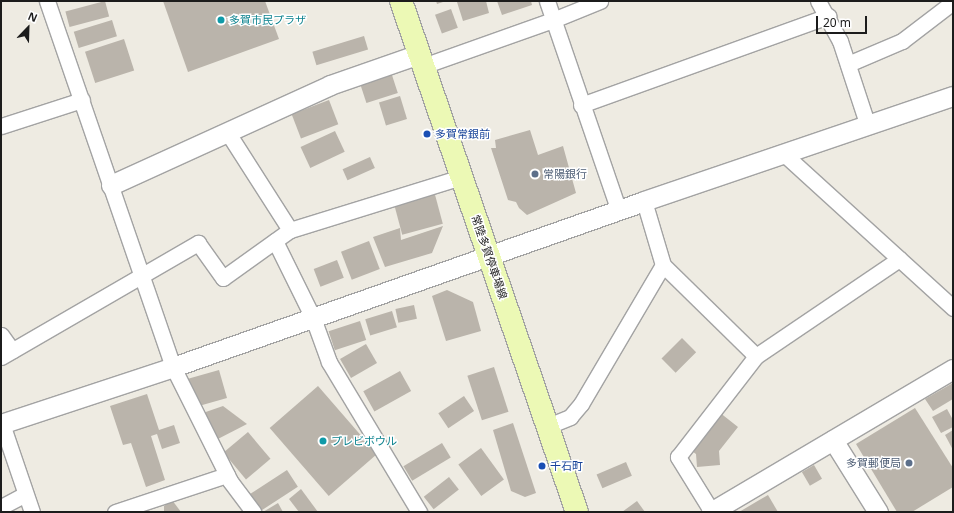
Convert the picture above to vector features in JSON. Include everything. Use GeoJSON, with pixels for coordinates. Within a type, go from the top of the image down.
{"type":"FeatureCollection","features":[{"type":"Feature","properties":{"kind":"main road","name":"常陸多賀停車場線"},"geometry":{"type":"LineString","coordinates":[[401,1],[577,512]]}},
{"type":"Feature","properties":{"kind":"street"},"geometry":{"type":"LineString","coordinates":[[47,1],[173,367],[227,474],[253,512]]}},
{"type":"Feature","properties":{"kind":"street"},"geometry":{"type":"LineString","coordinates":[[547,1],[580,105],[619,211]]}},
{"type":"Feature","properties":{"kind":"street"},"geometry":{"type":"LineString","coordinates":[[111,185],[228,133],[330,85],[421,60],[553,20],[600,1]]}},
{"type":"Feature","properties":{"kind":"street"},"geometry":{"type":"LineString","coordinates":[[818,1],[828,16],[848,64],[868,126]]}},
{"type":"Feature","properties":{"kind":"street"},"geometry":{"type":"LineString","coordinates":[[848,64],[902,42],[953,2]]}},
{"type":"Feature","properties":{"kind":"street"},"geometry":{"type":"LineString","coordinates":[[580,105],[828,16]]}},
{"type":"Feature","properties":{"kind":"street"},"geometry":{"type":"LineString","coordinates":[[32,512],[2,424],[173,367],[644,201],[953,96]]}},
{"type":"Feature","properties":{"kind":"street"},"geometry":{"type":"LineString","coordinates":[[1,126],[82,100]]}},
{"type":"Feature","properties":{"kind":"street"},"geometry":{"type":"LineString","coordinates":[[228,133],[290,230]]}},
{"type":"Feature","properties":{"kind":"street"},"geometry":{"type":"LineString","coordinates":[[784,154],[953,308]]}},
{"type":"Feature","properties":{"kind":"street"},"geometry":{"type":"LineString","coordinates":[[1,335],[7,353],[198,243],[223,278],[290,230],[461,177]]}},
{"type":"Feature","properties":{"kind":"street"},"geometry":{"type":"LineString","coordinates":[[644,201],[663,265],[756,356]]}},
{"type":"Feature","properties":{"kind":"street"},"geometry":{"type":"LineString","coordinates":[[275,241],[314,318],[329,362],[419,512]]}},
{"type":"Feature","properties":{"kind":"street"},"geometry":{"type":"LineString","coordinates":[[899,259],[756,356],[678,457],[712,512],[953,369]]}},
{"type":"Feature","properties":{"kind":"street"},"geometry":{"type":"LineString","coordinates":[[548,426],[570,417],[581,404],[663,265]]}},
{"type":"Feature","properties":{"kind":"street"},"geometry":{"type":"LineString","coordinates":[[833,440],[878,512]]}},
{"type":"Feature","properties":{"kind":"street"},"geometry":{"type":"LineString","coordinates":[[114,512],[227,474]]}},
{"type":"Feature","properties":{"kind":"street"},"geometry":{"type":"LineString","coordinates":[[1,507],[25,494]]}},
{"type":"Feature","properties":{"kind":"building"},"geometry":{"type":"Polygon","coordinates":[[[105,1],[109,16],[70,27],[65,12],[105,1]]]}},
{"type":"Feature","properties":{"kind":"building","name":"多賀市民プラザ"},"geometry":{"type":"Polygon","coordinates":[[[163,1],[265,1],[279,39],[188,72],[163,1]]]}},
{"type":"Feature","properties":{"kind":"building"},"geometry":{"type":"Polygon","coordinates":[[[436,1],[446,1],[437,4],[436,1]]]}},
{"type":"Feature","properties":{"kind":"building"},"geometry":{"type":"Polygon","coordinates":[[[486,1],[489,13],[463,21],[457,2],[486,1]]]}},
{"type":"Feature","properties":{"kind":"building"},"geometry":{"type":"Polygon","coordinates":[[[497,1],[531,1],[532,5],[502,15],[497,1]]]}},
{"type":"Feature","properties":{"kind":"building"},"geometry":{"type":"Polygon","coordinates":[[[451,9],[458,28],[442,34],[435,15],[451,9]]]}},
{"type":"Feature","properties":{"kind":"building"},"geometry":{"type":"Polygon","coordinates":[[[112,20],[117,36],[79,48],[74,32],[112,20]]]}},
{"type":"Feature","properties":{"kind":"building"},"geometry":{"type":"Polygon","coordinates":[[[364,36],[368,49],[316,65],[312,52],[364,36]]]}},
{"type":"Feature","properties":{"kind":"building"},"geometry":{"type":"Polygon","coordinates":[[[124,39],[134,70],[95,83],[85,52],[124,39]]]}},
{"type":"Feature","properties":{"kind":"building"},"geometry":{"type":"Polygon","coordinates":[[[391,72],[398,93],[366,103],[360,82],[391,72]]]}},
{"type":"Feature","properties":{"kind":"building"},"geometry":{"type":"Polygon","coordinates":[[[400,96],[407,119],[386,125],[379,102],[400,96]]]}},
{"type":"Feature","properties":{"kind":"building"},"geometry":{"type":"Polygon","coordinates":[[[329,100],[338,124],[301,139],[292,114],[329,100]]]}},
{"type":"Feature","properties":{"kind":"building","name":"常陽銀行"},"geometry":{"type":"Polygon","coordinates":[[[530,130],[538,155],[563,146],[576,193],[527,215],[519,208],[516,202],[508,200],[491,148],[496,148],[495,140],[530,130]]]}},
{"type":"Feature","properties":{"kind":"building"},"geometry":{"type":"Polygon","coordinates":[[[335,131],[345,152],[310,168],[301,147],[335,131]]]}},
{"type":"Feature","properties":{"kind":"building"},"geometry":{"type":"Polygon","coordinates":[[[370,157],[375,168],[347,180],[343,169],[370,157]]]}},
{"type":"Feature","properties":{"kind":"building"},"geometry":{"type":"Polygon","coordinates":[[[434,191],[443,224],[402,235],[393,202],[434,191]]]}},
{"type":"Feature","properties":{"kind":"building"},"geometry":{"type":"Polygon","coordinates":[[[443,226],[432,253],[385,267],[373,237],[400,228],[401,240],[443,226]]]}},
{"type":"Feature","properties":{"kind":"building"},"geometry":{"type":"Polygon","coordinates":[[[369,241],[380,269],[352,280],[341,252],[369,241]]]}},
{"type":"Feature","properties":{"kind":"building"},"geometry":{"type":"Polygon","coordinates":[[[337,260],[344,278],[320,287],[314,269],[337,260]]]}},
{"type":"Feature","properties":{"kind":"building"},"geometry":{"type":"Polygon","coordinates":[[[447,290],[473,302],[481,331],[446,341],[432,296],[447,290]]]}},
{"type":"Feature","properties":{"kind":"building"},"geometry":{"type":"Polygon","coordinates":[[[414,305],[417,319],[398,323],[395,309],[414,305]]]}},
{"type":"Feature","properties":{"kind":"building"},"geometry":{"type":"Polygon","coordinates":[[[392,311],[397,327],[370,335],[365,319],[392,311]]]}},
{"type":"Feature","properties":{"kind":"building"},"geometry":{"type":"Polygon","coordinates":[[[360,321],[366,340],[335,350],[329,331],[360,321]]]}},
{"type":"Feature","properties":{"kind":"building"},"geometry":{"type":"Polygon","coordinates":[[[682,338],[696,352],[676,373],[661,359],[682,338]]]}},
{"type":"Feature","properties":{"kind":"building"},"geometry":{"type":"Polygon","coordinates":[[[366,344],[377,363],[351,378],[340,359],[366,344]]]}},
{"type":"Feature","properties":{"kind":"building"},"geometry":{"type":"Polygon","coordinates":[[[494,367],[509,412],[482,420],[467,376],[494,367]]]}},
{"type":"Feature","properties":{"kind":"building"},"geometry":{"type":"Polygon","coordinates":[[[219,370],[227,398],[195,407],[187,379],[219,370]]]}},
{"type":"Feature","properties":{"kind":"building"},"geometry":{"type":"Polygon","coordinates":[[[400,371],[411,391],[374,411],[363,391],[400,371]]]}},
{"type":"Feature","properties":{"kind":"building"},"geometry":{"type":"Polygon","coordinates":[[[953,383],[953,399],[933,411],[925,399],[953,383]]]}},
{"type":"Feature","properties":{"kind":"building","name":"プレビボウル"},"geometry":{"type":"Polygon","coordinates":[[[318,386],[377,454],[329,496],[270,428],[318,386]]]}},
{"type":"Feature","properties":{"kind":"building"},"geometry":{"type":"Polygon","coordinates":[[[147,394],[159,430],[174,425],[180,443],[162,449],[157,434],[151,436],[165,480],[146,487],[131,443],[123,445],[110,406],[147,394]]]}},
{"type":"Feature","properties":{"kind":"building"},"geometry":{"type":"Polygon","coordinates":[[[464,396],[474,411],[448,428],[438,413],[464,396]]]}},
{"type":"Feature","properties":{"kind":"building"},"geometry":{"type":"Polygon","coordinates":[[[223,406],[247,424],[214,441],[200,414],[223,406]]]}},
{"type":"Feature","properties":{"kind":"building"},"geometry":{"type":"Polygon","coordinates":[[[915,408],[953,468],[953,487],[912,512],[897,512],[856,444],[915,408]]]}},
{"type":"Feature","properties":{"kind":"building"},"geometry":{"type":"Polygon","coordinates":[[[947,409],[953,420],[953,427],[941,433],[932,417],[947,409]]]}},
{"type":"Feature","properties":{"kind":"building"},"geometry":{"type":"Polygon","coordinates":[[[719,412],[738,427],[719,451],[720,465],[697,467],[696,454],[689,449],[719,412]]]}},
{"type":"Feature","properties":{"kind":"building"},"geometry":{"type":"Polygon","coordinates":[[[513,423],[536,493],[525,497],[511,491],[493,430],[513,423]]]}},
{"type":"Feature","properties":{"kind":"building"},"geometry":{"type":"Polygon","coordinates":[[[953,430],[953,450],[945,435],[953,430]]]}},
{"type":"Feature","properties":{"kind":"building"},"geometry":{"type":"Polygon","coordinates":[[[248,432],[270,459],[246,479],[223,453],[248,432]]]}},
{"type":"Feature","properties":{"kind":"building"},"geometry":{"type":"Polygon","coordinates":[[[442,443],[451,458],[412,481],[403,466],[442,443]]]}},
{"type":"Feature","properties":{"kind":"building"},"geometry":{"type":"Polygon","coordinates":[[[481,448],[504,480],[481,496],[458,464],[481,448]]]}},
{"type":"Feature","properties":{"kind":"building"},"geometry":{"type":"Polygon","coordinates":[[[626,462],[632,476],[602,488],[597,475],[626,462]]]}},
{"type":"Feature","properties":{"kind":"building"},"geometry":{"type":"Polygon","coordinates":[[[814,465],[822,479],[810,486],[802,472],[814,465]]]}},
{"type":"Feature","properties":{"kind":"building"},"geometry":{"type":"Polygon","coordinates":[[[287,470],[298,487],[259,512],[248,495],[287,470]]]}},
{"type":"Feature","properties":{"kind":"building"},"geometry":{"type":"Polygon","coordinates":[[[449,477],[459,490],[434,509],[424,497],[449,477]]]}},
{"type":"Feature","properties":{"kind":"building"},"geometry":{"type":"Polygon","coordinates":[[[301,489],[318,512],[299,512],[289,499],[301,489]]]}},
{"type":"Feature","properties":{"kind":"building"},"geometry":{"type":"Polygon","coordinates":[[[768,495],[778,512],[739,512],[768,495]]]}},
{"type":"Feature","properties":{"kind":"building"},"geometry":{"type":"Polygon","coordinates":[[[172,500],[181,512],[164,512],[164,506],[172,500]]]}},
{"type":"Feature","properties":{"kind":"building"},"geometry":{"type":"Polygon","coordinates":[[[637,501],[645,512],[622,512],[637,501]]]}},
{"type":"Feature","properties":{"kind":"building"},"geometry":{"type":"Polygon","coordinates":[[[278,503],[283,512],[263,512],[278,503]]]}},
{"type":"Feature","properties":{"kind":"place","name":"多賀市民プラザ"},"geometry":{"type":"Point","coordinates":[221,20]}},
{"type":"Feature","properties":{"kind":"place","name":"多賀常銀前"},"geometry":{"type":"Point","coordinates":[427,134]}},
{"type":"Feature","properties":{"kind":"place","name":"常陽銀行"},"geometry":{"type":"Point","coordinates":[535,174]}},
{"type":"Feature","properties":{"kind":"place","name":"プレビボウル"},"geometry":{"type":"Point","coordinates":[323,441]}},
{"type":"Feature","properties":{"kind":"place","name":"多賀郵便局"},"geometry":{"type":"Point","coordinates":[909,463]}},
{"type":"Feature","properties":{"kind":"place","name":"千石町"},"geometry":{"type":"Point","coordinates":[542,466]}}]}
